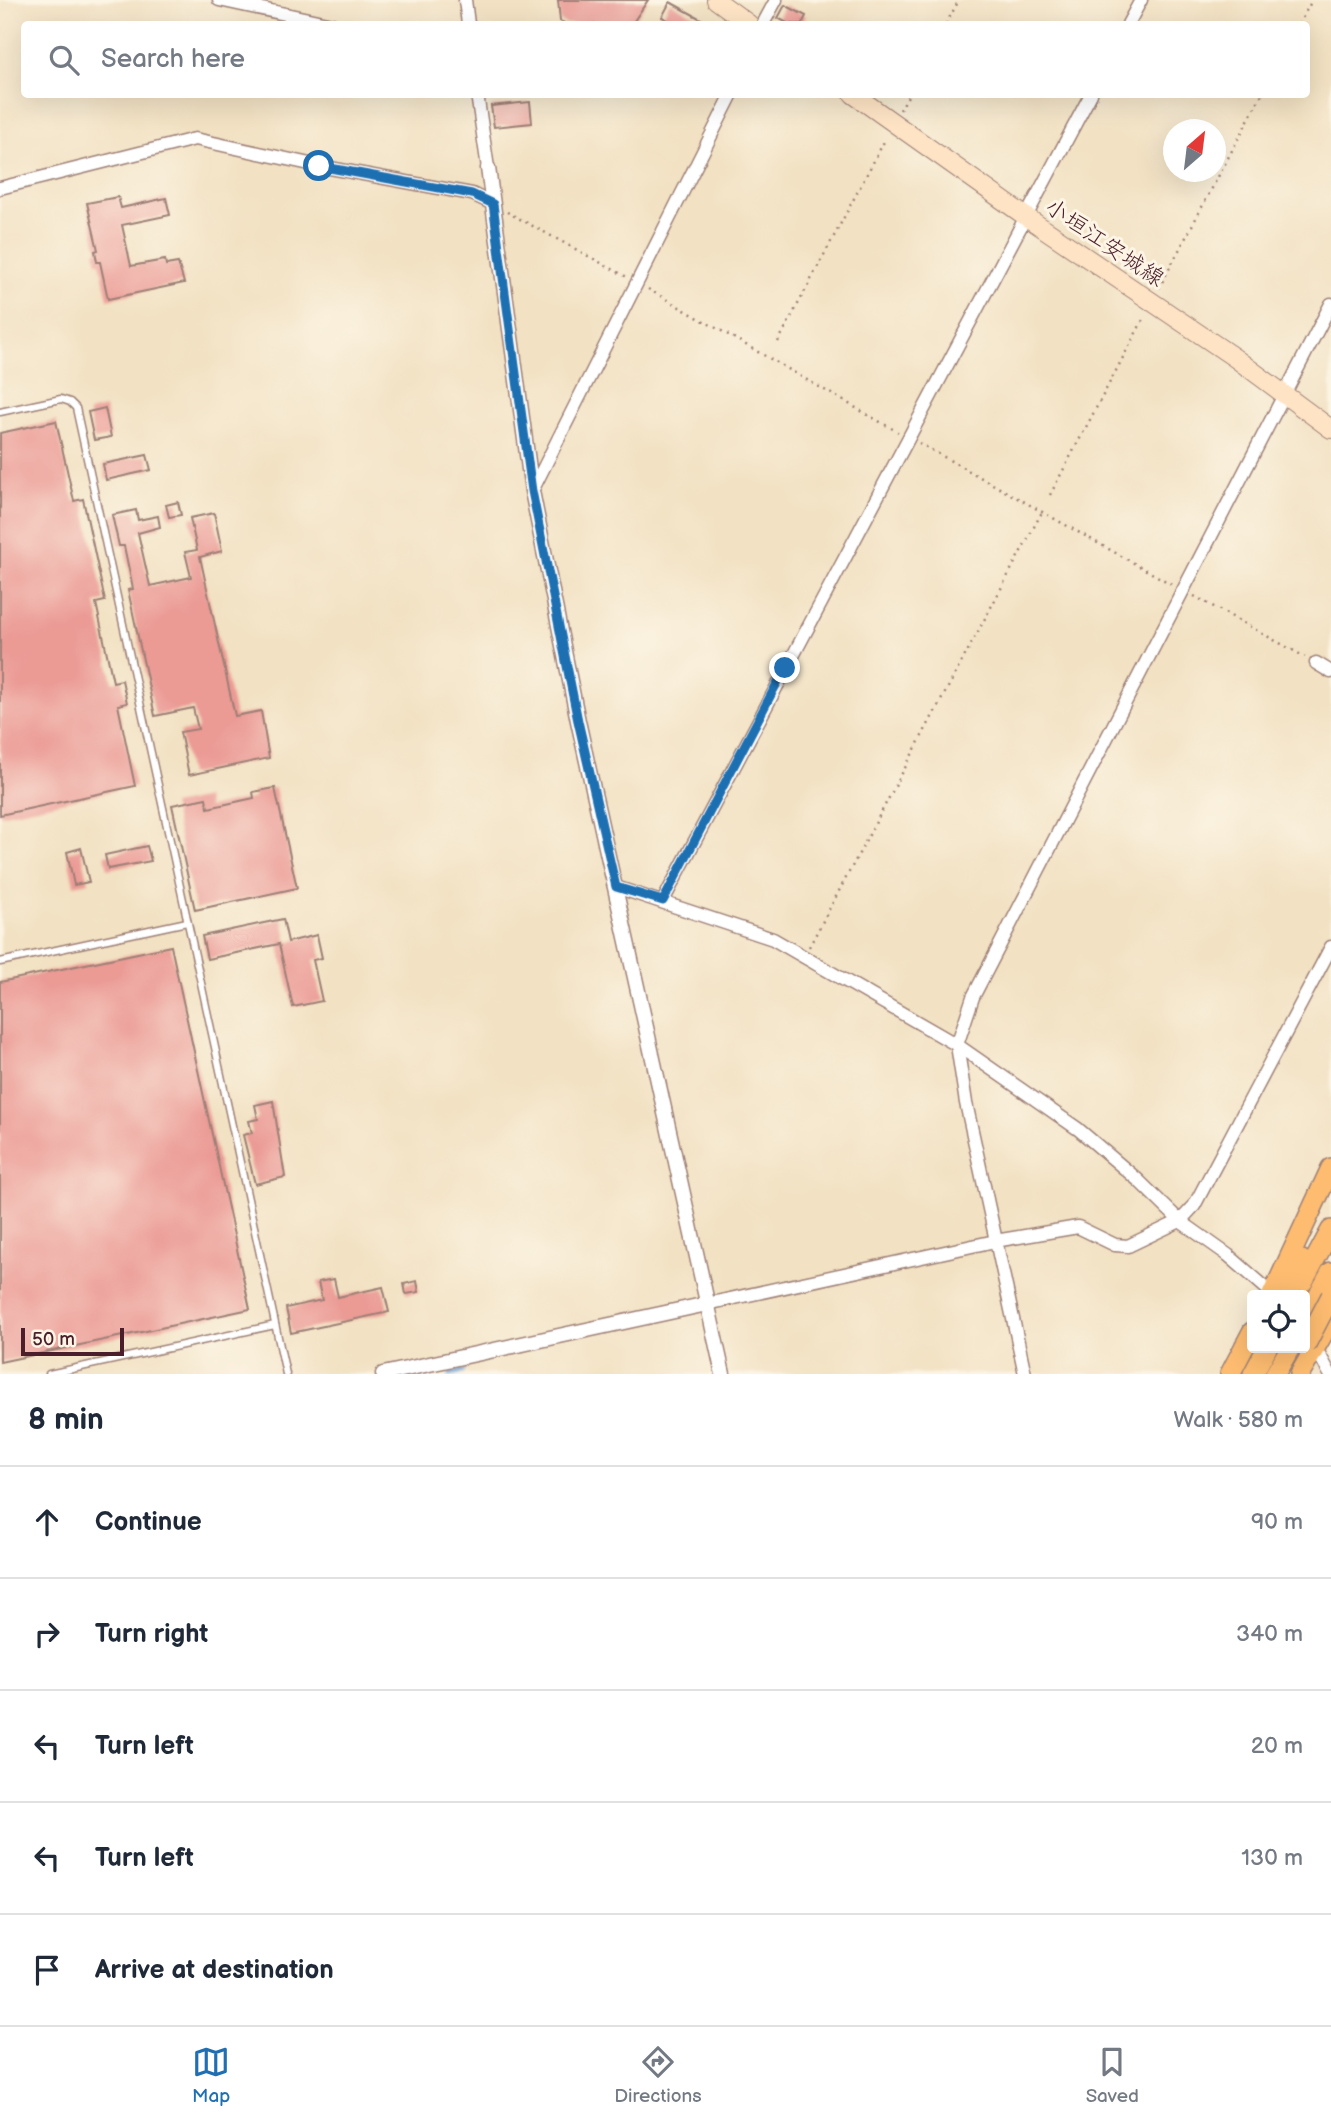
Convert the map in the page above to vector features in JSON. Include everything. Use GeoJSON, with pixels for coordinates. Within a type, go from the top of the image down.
{"type":"FeatureCollection","features":[{"type":"Feature","properties":{"kind":"highway"},"geometry":{"type":"LineString","coordinates":[[1283,1290],[1331,1168]]}},
{"type":"Feature","properties":{"kind":"highway"},"geometry":{"type":"LineString","coordinates":[[1287,1290],[1291,1286],[1331,1199]]}},
{"type":"Feature","properties":{"kind":"highway"},"geometry":{"type":"LineString","coordinates":[[1285,1290],[1331,1230]]}},
{"type":"Feature","properties":{"kind":"highway"},"geometry":{"type":"LineString","coordinates":[[1310,1311],[1331,1272]]}},
{"type":"Feature","properties":{"kind":"highway"},"geometry":{"type":"LineString","coordinates":[[1310,1337],[1331,1296]]}},
{"type":"Feature","properties":{"kind":"highway"},"geometry":{"type":"LineString","coordinates":[[1310,1340],[1331,1320]]}},
{"type":"Feature","properties":{"kind":"highway"},"geometry":{"type":"LineString","coordinates":[[1230,1374],[1247,1342]]}},
{"type":"Feature","properties":{"kind":"highway"},"geometry":{"type":"LineString","coordinates":[[1253,1374],[1264,1353]]}},
{"type":"Feature","properties":{"kind":"highway"},"geometry":{"type":"LineString","coordinates":[[1275,1374],[1287,1353]]}},
{"type":"Feature","properties":{"kind":"highway"},"geometry":{"type":"LineString","coordinates":[[1288,1374],[1301,1353]]}},
{"type":"Feature","properties":{"kind":"highway"},"geometry":{"type":"LineString","coordinates":[[1300,1374],[1305,1353]]}},
{"type":"Feature","properties":{"kind":"main road"},"geometry":{"type":"LineString","coordinates":[[716,0],[745,21]]}},
{"type":"Feature","properties":{"kind":"main road","name":"小垣江安城線"},"geometry":{"type":"LineString","coordinates":[[859,98],[1025,216],[1235,358],[1331,429]]}},
{"type":"Feature","properties":{"kind":"street"},"geometry":{"type":"LineString","coordinates":[[219,0],[318,21]]}},
{"type":"Feature","properties":{"kind":"street"},"geometry":{"type":"LineString","coordinates":[[465,0],[468,21]]}},
{"type":"Feature","properties":{"kind":"street"},"geometry":{"type":"LineString","coordinates":[[765,21],[776,0]]}},
{"type":"Feature","properties":{"kind":"street"},"geometry":{"type":"LineString","coordinates":[[1130,21],[1141,0]]}},
{"type":"Feature","properties":{"kind":"street"},"geometry":{"type":"LineString","coordinates":[[478,98],[532,491],[578,721],[723,1374]]}},
{"type":"Feature","properties":{"kind":"street"},"geometry":{"type":"LineString","coordinates":[[532,491],[730,98]]}},
{"type":"Feature","properties":{"kind":"street"},"geometry":{"type":"LineString","coordinates":[[663,901],[1089,98]]}},
{"type":"Feature","properties":{"kind":"street"},"geometry":{"type":"LineString","coordinates":[[0,188],[195,139],[319,166],[472,194],[493,204]]}},
{"type":"Feature","properties":{"kind":"street"},"geometry":{"type":"LineString","coordinates":[[1025,1374],[966,1103],[957,1045],[973,997],[1331,304]]}},
{"type":"Feature","properties":{"kind":"street"},"geometry":{"type":"LineString","coordinates":[[1316,663],[1331,672]]}},
{"type":"Feature","properties":{"kind":"street"},"geometry":{"type":"LineString","coordinates":[[616,887],[773,939],[957,1045],[1078,1129],[1139,1180],[1180,1221],[1274,1290]]}},
{"type":"Feature","properties":{"kind":"street"},"geometry":{"type":"LineString","coordinates":[[383,1374],[995,1241],[1078,1227],[1115,1245],[1128,1246],[1180,1221],[1194,1206],[1331,947]]}},
{"type":"Feature","properties":{"kind":"street"},"geometry":{"type":"LineString","coordinates":[[1310,1347],[1330,1374]]}},
{"type":"Feature","properties":{"kind":"lane"},"geometry":{"type":"LineString","coordinates":[[0,412],[61,399],[76,408],[286,1374]]}},
{"type":"Feature","properties":{"kind":"lane"},"geometry":{"type":"LineString","coordinates":[[0,962],[187,922]]}},
{"type":"Feature","properties":{"kind":"lane"},"geometry":{"type":"LineString","coordinates":[[49,1374],[275,1325]]}},
{"type":"Feature","properties":{"kind":"path"},"geometry":{"type":"LineString","coordinates":[[948,21],[959,0]]}},
{"type":"Feature","properties":{"kind":"path"},"geometry":{"type":"LineString","coordinates":[[1301,21],[1312,0]]}},
{"type":"Feature","properties":{"kind":"path"},"geometry":{"type":"LineString","coordinates":[[778,342],[907,98]]}},
{"type":"Feature","properties":{"kind":"path"},"geometry":{"type":"LineString","coordinates":[[804,956],[1042,512]]}},
{"type":"Feature","properties":{"kind":"building"},"geometry":{"type":"Polygon","coordinates":[[[558,0],[648,0],[634,21],[560,21],[558,0]]]}},
{"type":"Feature","properties":{"kind":"building"},"geometry":{"type":"Polygon","coordinates":[[[670,2],[705,21],[669,21],[662,17],[670,2]]]}},
{"type":"Feature","properties":{"kind":"building"},"geometry":{"type":"Polygon","coordinates":[[[785,5],[806,16],[804,21],[784,21],[778,18],[785,5]]]}},
{"type":"Feature","properties":{"kind":"building"},"geometry":{"type":"Polygon","coordinates":[[[530,102],[532,123],[494,127],[491,106],[530,102]]]}},
{"type":"Feature","properties":{"kind":"building"},"geometry":{"type":"Polygon","coordinates":[[[118,197],[121,208],[166,198],[170,215],[122,225],[131,266],[165,260],[166,265],[178,263],[184,283],[108,299],[100,262],[97,262],[95,251],[98,250],[87,203],[118,197]]]}},
{"type":"Feature","properties":{"kind":"building"},"geometry":{"type":"Polygon","coordinates":[[[105,408],[111,437],[94,440],[88,412],[105,408]]]}},
{"type":"Feature","properties":{"kind":"building"},"geometry":{"type":"Polygon","coordinates":[[[56,421],[74,501],[83,499],[105,601],[96,603],[113,682],[122,680],[127,703],[118,705],[135,786],[0,815],[0,433],[56,421]]]}},
{"type":"Feature","properties":{"kind":"building"},"geometry":{"type":"Polygon","coordinates":[[[147,455],[151,470],[106,480],[103,464],[147,455]]]}},
{"type":"Feature","properties":{"kind":"building"},"geometry":{"type":"Polygon","coordinates":[[[178,502],[181,515],[169,517],[166,505],[178,502]]]}},
{"type":"Feature","properties":{"kind":"building"},"geometry":{"type":"Polygon","coordinates":[[[136,510],[138,520],[158,516],[160,527],[138,533],[150,586],[191,577],[185,552],[197,550],[190,518],[214,513],[222,551],[200,557],[235,716],[261,711],[269,758],[189,775],[180,732],[198,729],[193,708],[155,716],[128,590],[133,589],[124,546],[119,546],[112,515],[136,510]]]}},
{"type":"Feature","properties":{"kind":"building"},"geometry":{"type":"Polygon","coordinates":[[[275,788],[297,888],[195,910],[172,805],[206,798],[208,808],[254,798],[253,792],[275,788]]]}},
{"type":"Feature","properties":{"kind":"building"},"geometry":{"type":"Polygon","coordinates":[[[147,846],[151,861],[108,869],[105,855],[147,846]]]}},
{"type":"Feature","properties":{"kind":"building"},"geometry":{"type":"Polygon","coordinates":[[[81,848],[89,882],[74,885],[67,852],[81,848]]]}},
{"type":"Feature","properties":{"kind":"building"},"geometry":{"type":"Polygon","coordinates":[[[283,919],[288,942],[317,935],[322,958],[313,960],[322,1001],[293,1007],[279,944],[207,959],[202,936],[283,919]]]}},
{"type":"Feature","properties":{"kind":"building"},"geometry":{"type":"Polygon","coordinates":[[[171,946],[250,1309],[0,1362],[0,982],[171,946]]]}},
{"type":"Feature","properties":{"kind":"building"},"geometry":{"type":"Polygon","coordinates":[[[273,1101],[285,1177],[255,1184],[243,1135],[252,1133],[249,1121],[258,1119],[255,1105],[273,1101]]]}},
{"type":"Feature","properties":{"kind":"building"},"geometry":{"type":"Polygon","coordinates":[[[334,1279],[338,1297],[383,1287],[389,1312],[291,1333],[286,1308],[322,1300],[318,1282],[334,1279]]]}},
{"type":"Feature","properties":{"kind":"building"},"geometry":{"type":"Polygon","coordinates":[[[417,1281],[419,1292],[406,1294],[404,1284],[417,1281]]]}},
{"type":"Feature","properties":{"kind":"waterway"},"geometry":{"type":"LineString","coordinates":[[450,1374],[463,1371]]}},
{"type":"Feature","properties":{"kind":"route"},"geometry":{"type":"LineString","coordinates":[[319,166],[472,194],[493,204],[532,491],[578,721],[616,887],[663,901],[785,668]]}}]}
